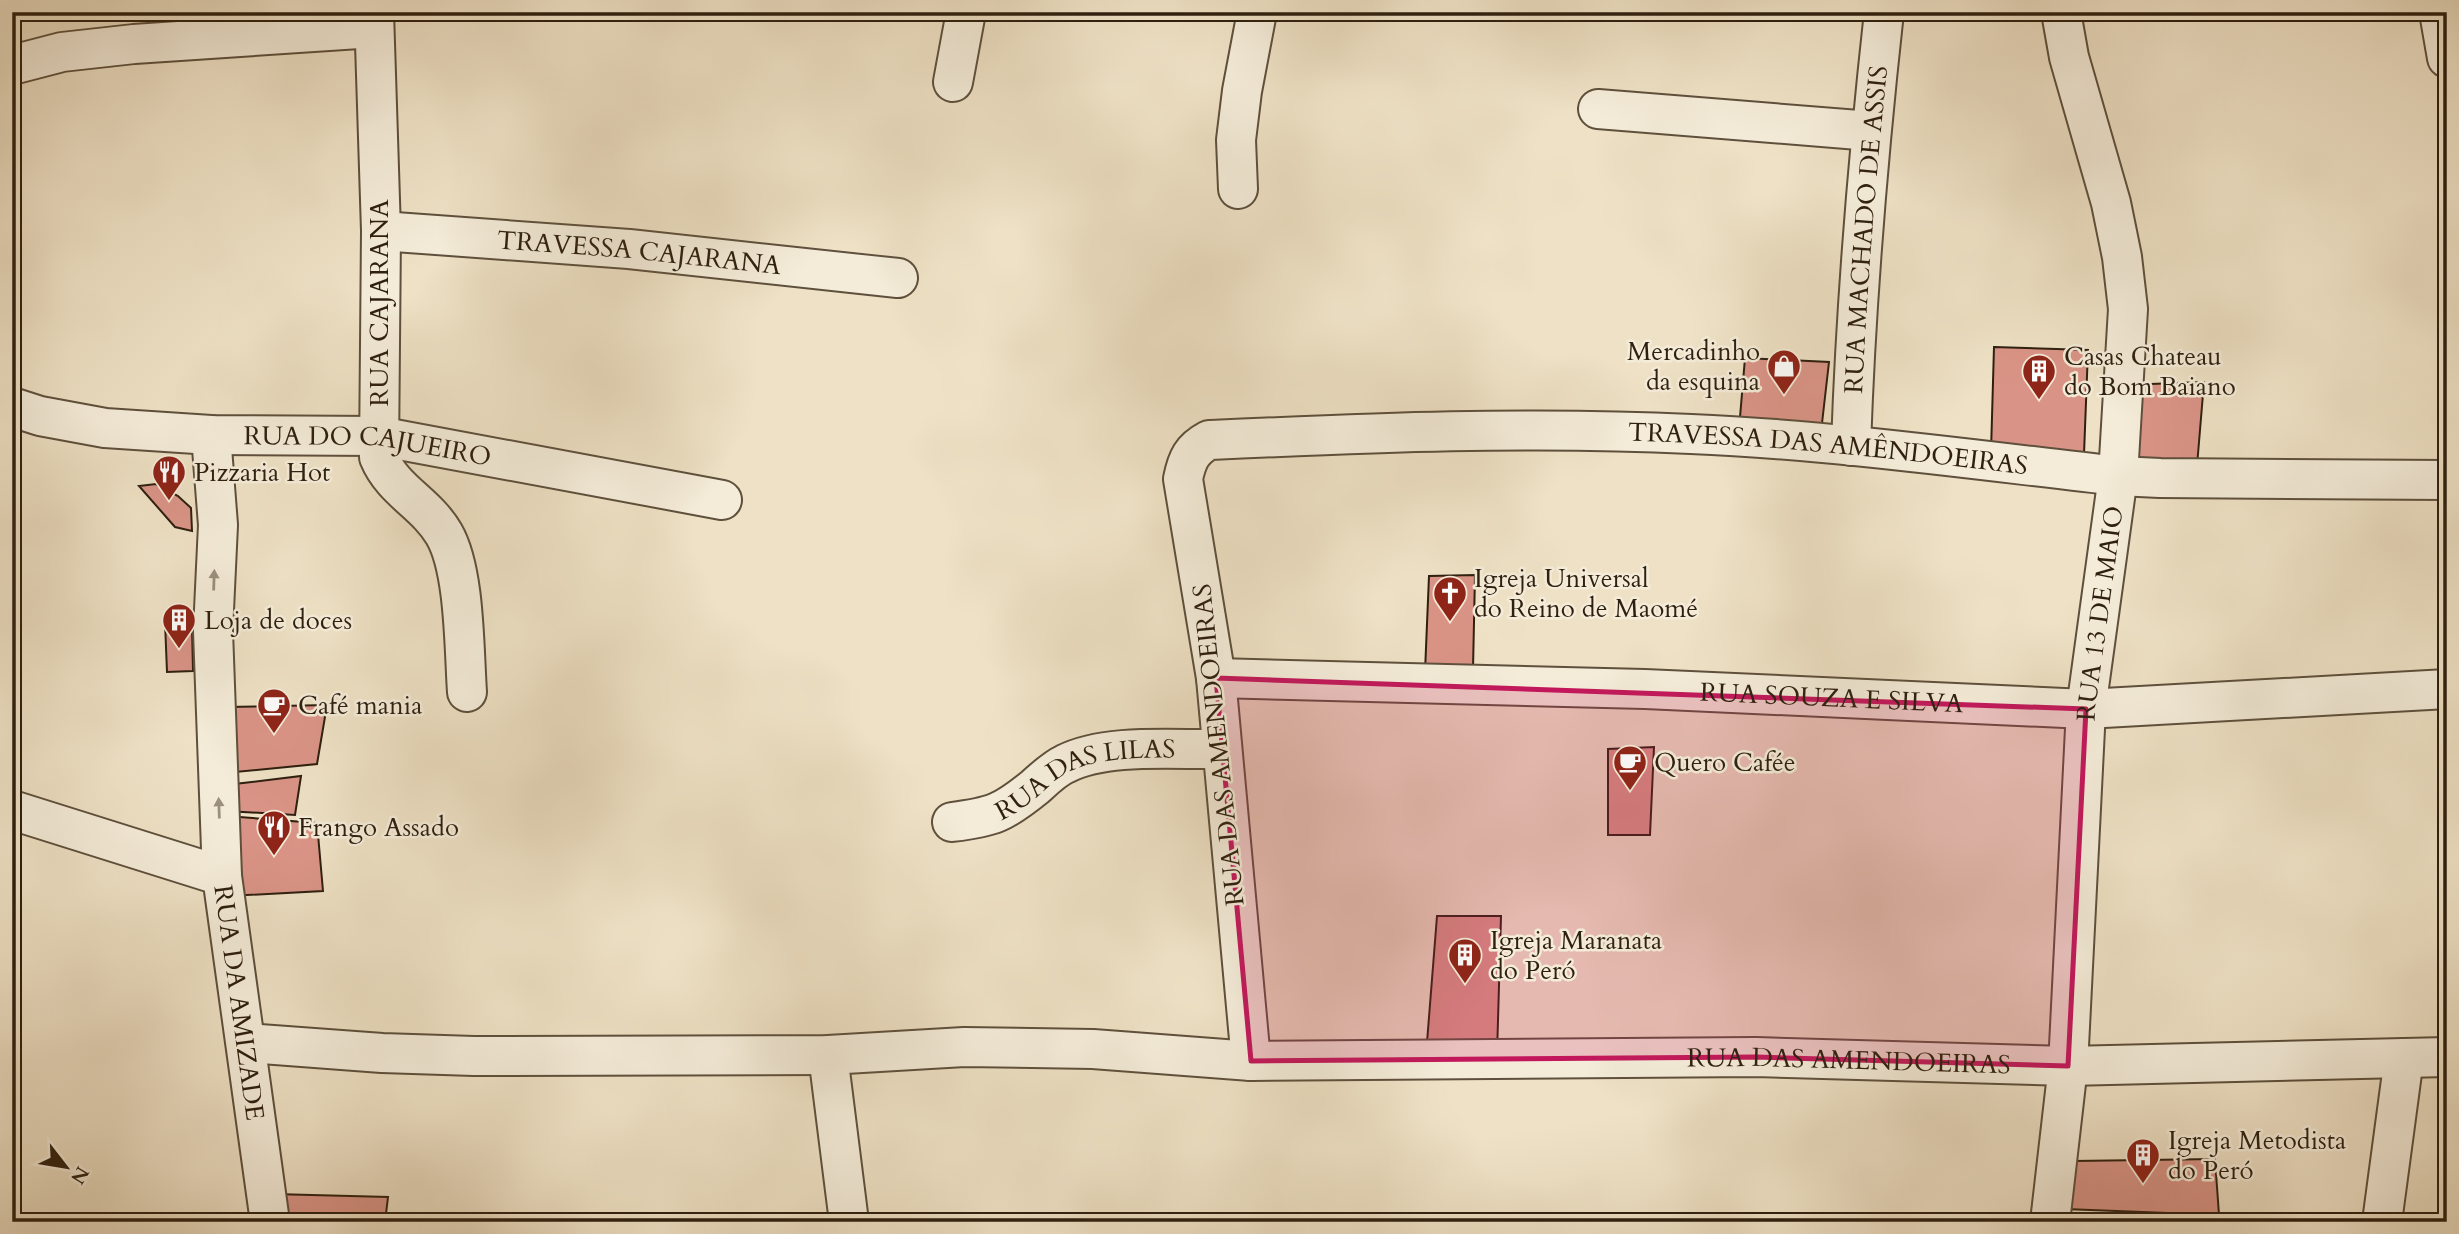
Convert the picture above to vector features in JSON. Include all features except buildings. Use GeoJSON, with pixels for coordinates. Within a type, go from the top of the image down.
{"type":"FeatureCollection","features":[{"type":"Feature","properties":{"kind":"street"},"geometry":{"type":"LineString","coordinates":[[953,82],[966,12]]}},
{"type":"Feature","properties":{"kind":"street"},"geometry":{"type":"LineString","coordinates":[[1238,189],[1237,140],[1241,91],[1257,12]]}},
{"type":"Feature","properties":{"kind":"street","name":"RUA MACHADO DE ASSIS"},"geometry":{"type":"LineString","coordinates":[[1851,446],[1860,266],[1884,12]]}},
{"type":"Feature","properties":{"kind":"street","name":"RUA 13 DE MAIO"},"geometry":{"type":"LineString","coordinates":[[2050,1222],[2068,1066],[2086,709],[2118,476],[2128,309],[2111,203],[2069,57],[2061,12]]}},
{"type":"Feature","properties":{"kind":"street"},"geometry":{"type":"LineString","coordinates":[[2439,12],[2447,58]]}},
{"type":"Feature","properties":{"kind":"street"},"geometry":{"type":"LineString","coordinates":[[12,65],[62,52],[374,20]]}},
{"type":"Feature","properties":{"kind":"street","name":"RUA CAJARANA"},"geometry":{"type":"LineString","coordinates":[[374,20],[381,231],[379,457],[385,472],[429,515],[444,534],[453,557],[460,601],[467,692]]}},
{"type":"Feature","properties":{"kind":"street"},"geometry":{"type":"LineString","coordinates":[[1598,108],[1871,131]]}},
{"type":"Feature","properties":{"kind":"street","name":"TRAVESSA CAJARANA"},"geometry":{"type":"LineString","coordinates":[[381,231],[629,249],[898,278]]}},
{"type":"Feature","properties":{"kind":"street","name":"RUA DO CAJUEIRO"},"geometry":{"type":"LineString","coordinates":[[12,407],[40,416],[105,428],[211,435],[378,436],[722,500]]}},
{"type":"Feature","properties":{"kind":"street","name":"TRAVESSA DAS AMÊNDOEIRAS"},"geometry":{"type":"LineString","coordinates":[[1209,440],[1459,430],[1691,434],[1851,446],[2118,476],[2447,480]]}},
{"type":"Feature","properties":{"kind":"street"},"geometry":{"type":"LineString","coordinates":[[211,435],[218,525],[213,631],[222,876]]}},
{"type":"Feature","properties":{"kind":"street","name":"RUA DAS AMENDOEIRAS"},"geometry":{"type":"LineString","coordinates":[[1209,440],[1196,447],[1187,461],[1183,479],[1216,678],[1251,1061]]}},
{"type":"Feature","properties":{"kind":"street","name":"RUA SOUZA E SILVA"},"geometry":{"type":"LineString","coordinates":[[1216,678],[1645,689],[2086,709],[2447,689]]}},
{"type":"Feature","properties":{"kind":"street","name":"RUA DAS LILAS"},"geometry":{"type":"LineString","coordinates":[[952,822],[997,814],[1062,765],[1085,755],[1108,751],[1221,749]]}},
{"type":"Feature","properties":{"kind":"street","name":"RUA DA AMIZADE"},"geometry":{"type":"LineString","coordinates":[[12,810],[222,876],[270,1222]]}},
{"type":"Feature","properties":{"kind":"street","name":"RUA DAS AMENDOEIRAS"},"geometry":{"type":"LineString","coordinates":[[247,1043],[382,1054],[474,1056],[828,1055],[964,1046],[1093,1049],[1251,1061],[1756,1057],[2068,1066],[2447,1057]]}},
{"type":"Feature","properties":{"kind":"street"},"geometry":{"type":"LineString","coordinates":[[828,1055],[849,1222]]}},
{"type":"Feature","properties":{"kind":"street"},"geometry":{"type":"LineString","coordinates":[[2382,1222],[2404,1058]]}},
{"type":"Feature","properties":{"kind":"highlighted area"},"geometry":{"type":"Polygon","coordinates":[[[1216,678],[2086,709],[2068,1066],[1756,1057],[1251,1061],[1216,678]]]}},
{"type":"Feature","properties":{"kind":"place","name":"Mercadinho da esquina"},"geometry":{"type":"Point","coordinates":[1784,396]}},
{"type":"Feature","properties":{"kind":"place","name":"Casas Chateau do Bom Baiano"},"geometry":{"type":"Point","coordinates":[2039,401]}},
{"type":"Feature","properties":{"kind":"place","name":"Pizzaria Hot"},"geometry":{"type":"Point","coordinates":[169,502]}},
{"type":"Feature","properties":{"kind":"place","name":"Igreja Universal do Reino de Maomé"},"geometry":{"type":"Point","coordinates":[1450,623]}},
{"type":"Feature","properties":{"kind":"place","name":"Loja de doces"},"geometry":{"type":"Point","coordinates":[179,650]}},
{"type":"Feature","properties":{"kind":"place","name":"Café mania"},"geometry":{"type":"Point","coordinates":[274,735]}},
{"type":"Feature","properties":{"kind":"place","name":"Quero Cafée"},"geometry":{"type":"Point","coordinates":[1630,792]}},
{"type":"Feature","properties":{"kind":"place","name":"Frango Assado"},"geometry":{"type":"Point","coordinates":[274,857]}},
{"type":"Feature","properties":{"kind":"place","name":"Igreja Maranata do Peró"},"geometry":{"type":"Point","coordinates":[1465,985]}},
{"type":"Feature","properties":{"kind":"place","name":"Igreja Metodista do Peró"},"geometry":{"type":"Point","coordinates":[2143,1185]}}]}
